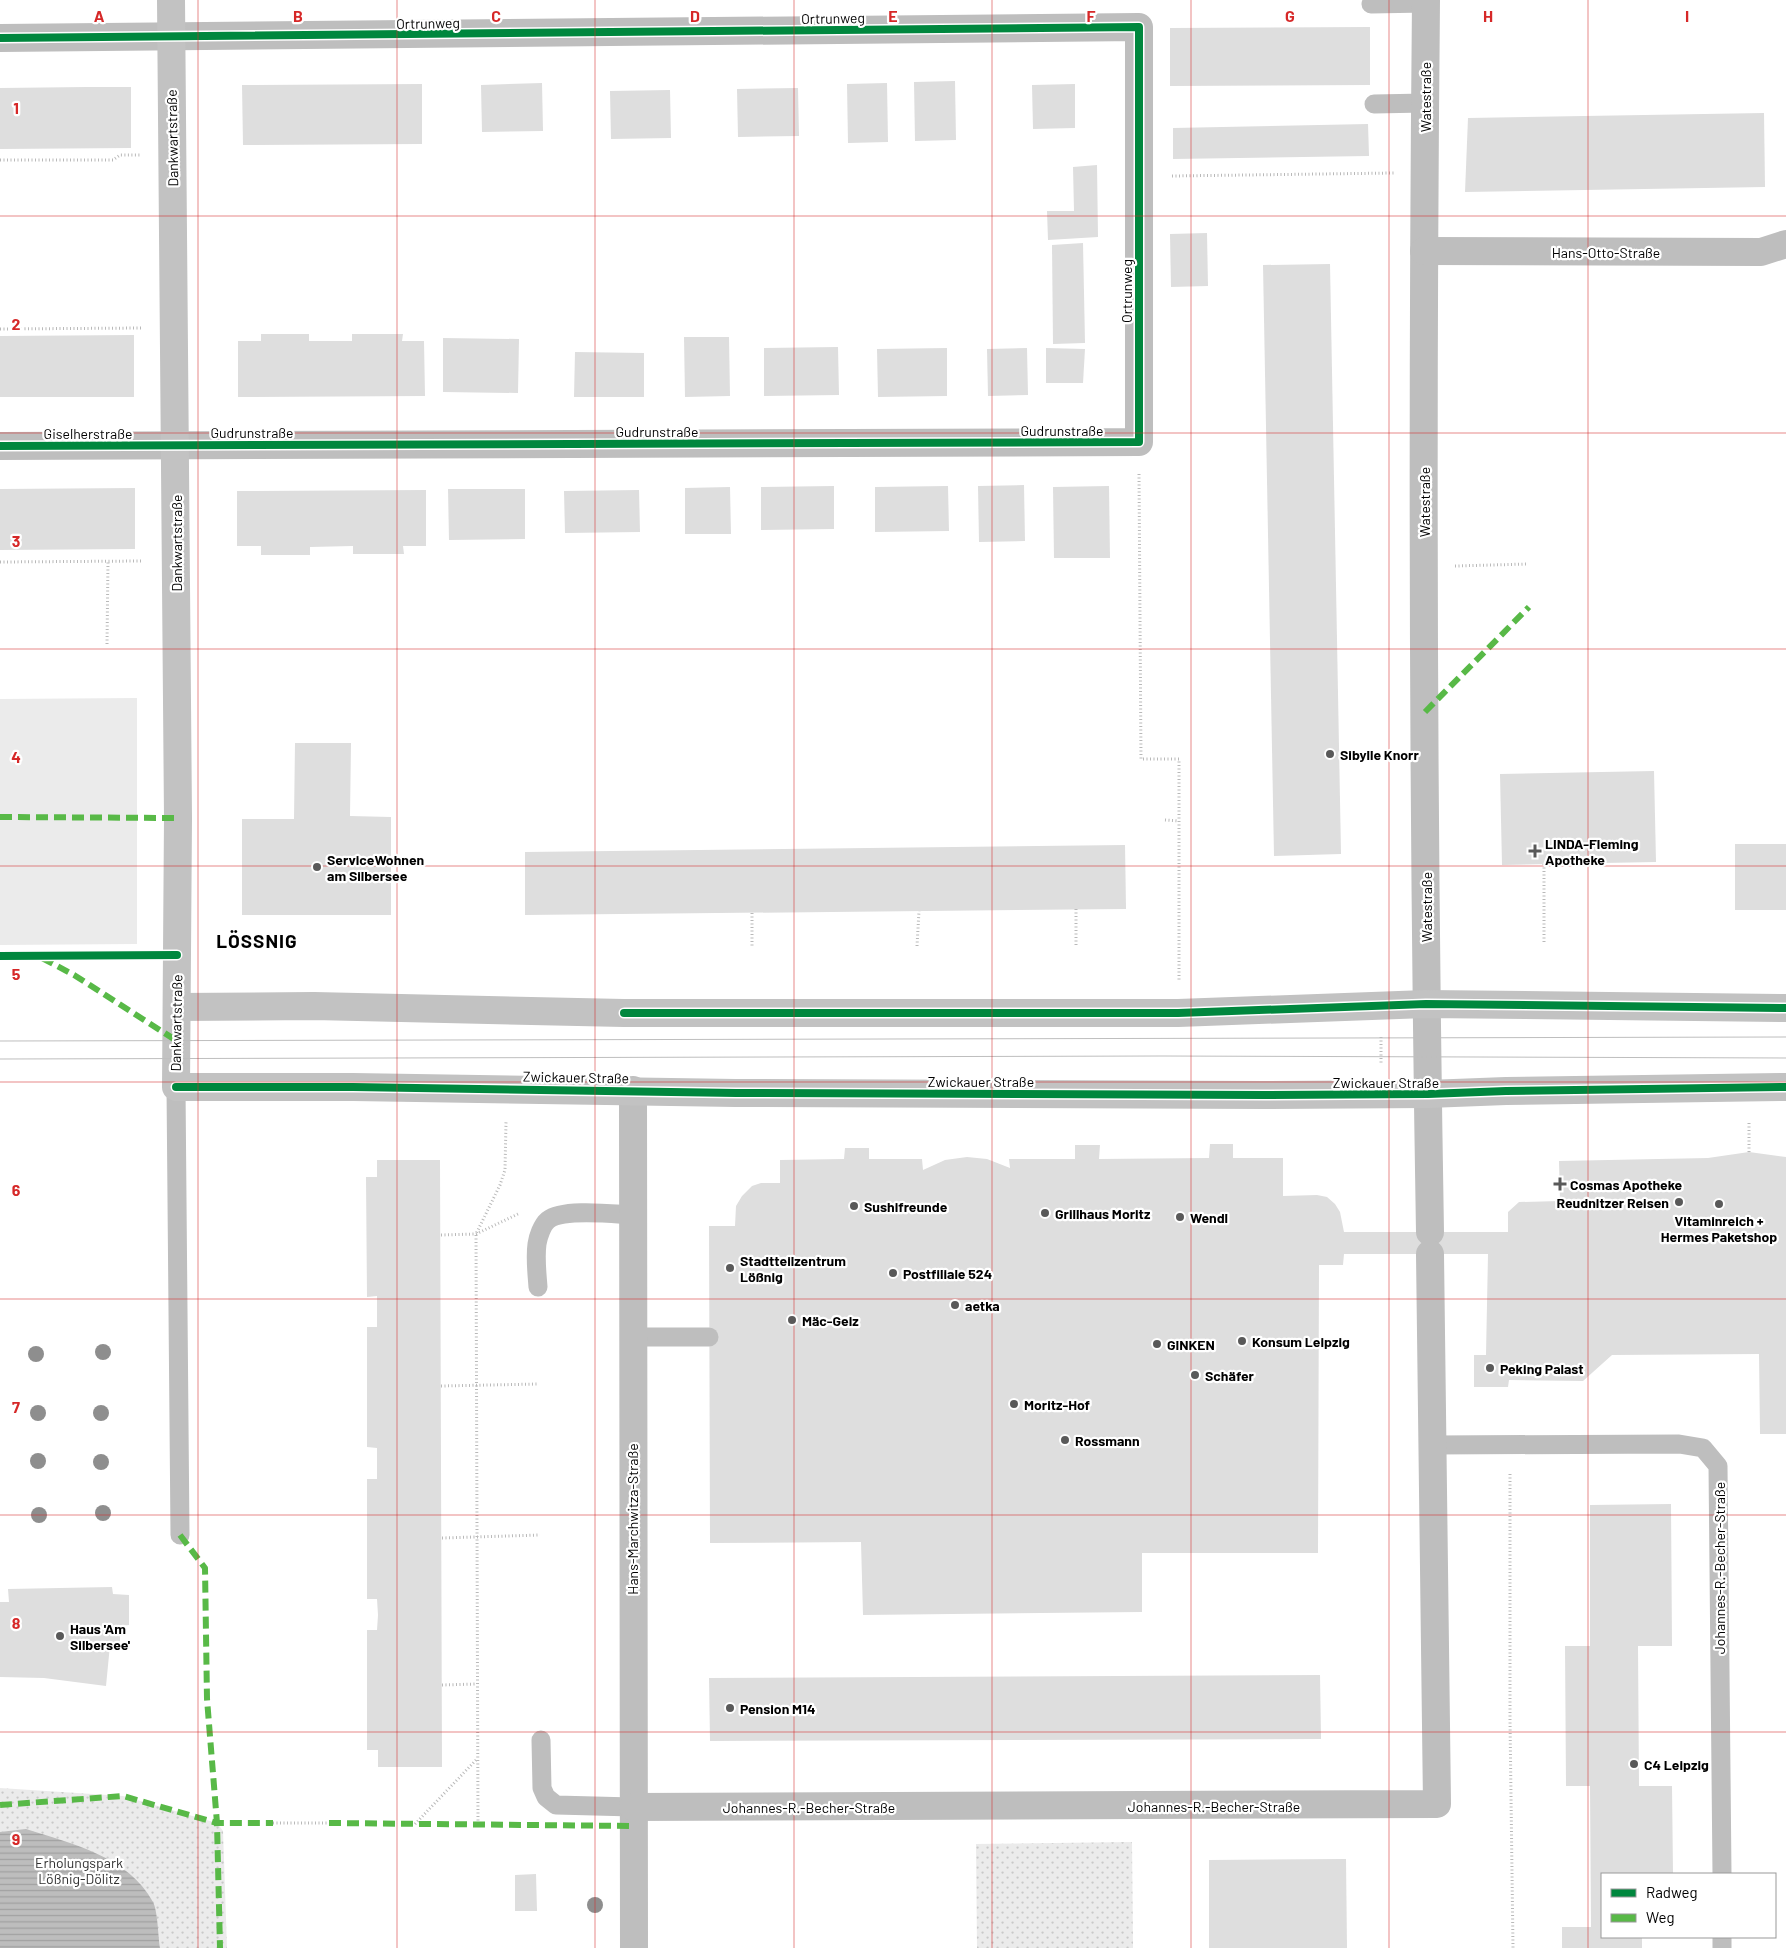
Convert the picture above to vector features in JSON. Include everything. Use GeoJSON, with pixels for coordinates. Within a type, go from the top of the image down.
{"type":"FeatureCollection","features":[{"type":"Feature","properties":{"kind":"main road","name":"Dankwartstraße"},"geometry":{"type":"LineString","coordinates":[[171,0],[175,328],[176,1087]]}},
{"type":"Feature","properties":{"kind":"main road"},"geometry":{"type":"LineString","coordinates":[[177,1007],[314,1006],[624,1013],[1178,1013],[1426,1004],[1786,1008]]}},
{"type":"Feature","properties":{"kind":"main road","name":"Zwickauer Straße"},"geometry":{"type":"LineString","coordinates":[[176,1087],[353,1086],[736,1093],[1428,1094],[1786,1087]]}},
{"type":"Feature","properties":{"kind":"street","name":"Watestraße"},"geometry":{"type":"LineString","coordinates":[[1426,2],[1424,173],[1426,1004]]}},
{"type":"Feature","properties":{"kind":"street","name":"Ortrunweg"},"geometry":{"type":"LineString","coordinates":[[172,38],[1139,27],[1138,442]]}},
{"type":"Feature","properties":{"kind":"street"},"geometry":{"type":"LineString","coordinates":[[0,38],[172,38]]}},
{"type":"Feature","properties":{"kind":"street","name":"Hans-Otto-Straße"},"geometry":{"type":"LineString","coordinates":[[1424,251],[1760,252],[1786,244]]}},
{"type":"Feature","properties":{"kind":"street","name":"Gudrunstraße"},"geometry":{"type":"LineString","coordinates":[[175,445],[1138,442]]}},
{"type":"Feature","properties":{"kind":"street","name":"Giselherstraße"},"geometry":{"type":"LineString","coordinates":[[0,446],[175,445]]}},
{"type":"Feature","properties":{"kind":"street","name":"Johannes-R.-Becher-Straße"},"geometry":{"type":"LineString","coordinates":[[633,1807],[1436,1804],[1426,1004]]}},
{"type":"Feature","properties":{"kind":"street","name":"Hans-Marchwitza-Straße"},"geometry":{"type":"LineString","coordinates":[[632,1090],[634,1948]]}},
{"type":"Feature","properties":{"kind":"lane"},"geometry":{"type":"LineString","coordinates":[[1371,4],[1426,2]]}},
{"type":"Feature","properties":{"kind":"lane"},"geometry":{"type":"LineString","coordinates":[[1374,104],[1425,103]]}},
{"type":"Feature","properties":{"kind":"lane"},"geometry":{"type":"LineString","coordinates":[[176,1087],[180,1535]]}},
{"type":"Feature","properties":{"kind":"lane"},"geometry":{"type":"LineString","coordinates":[[538,1287],[537,1246],[541,1232],[548,1220],[572,1214],[632,1215]]}},
{"type":"Feature","properties":{"kind":"lane"},"geometry":{"type":"LineString","coordinates":[[633,1337],[709,1336]]}},
{"type":"Feature","properties":{"kind":"lane","name":"Johannes-R.-Becher-Straße"},"geometry":{"type":"LineString","coordinates":[[1433,1445],[1679,1444],[1703,1448],[1718,1466],[1722,1873]]}},
{"type":"Feature","properties":{"kind":"lane"},"geometry":{"type":"LineString","coordinates":[[541,1740],[542,1788],[546,1797],[556,1805],[633,1807]]}},
{"type":"Feature","properties":{"kind":"path"},"geometry":{"type":"LineString","coordinates":[[0,160],[113,160],[120,155],[173,155]]}},
{"type":"Feature","properties":{"kind":"path"},"geometry":{"type":"LineString","coordinates":[[1139,177],[1424,173]]}},
{"type":"Feature","properties":{"kind":"path"},"geometry":{"type":"LineString","coordinates":[[0,329],[175,328]]}},
{"type":"Feature","properties":{"kind":"path"},"geometry":{"type":"LineString","coordinates":[[1138,442],[1141,759],[1180,759],[1178,1013]]}},
{"type":"Feature","properties":{"kind":"path"},"geometry":{"type":"LineString","coordinates":[[0,562],[176,561]]}},
{"type":"Feature","properties":{"kind":"path"},"geometry":{"type":"LineString","coordinates":[[107,644],[108,562]]}},
{"type":"Feature","properties":{"kind":"path"},"geometry":{"type":"LineString","coordinates":[[1424,567],[1528,564]]}},
{"type":"Feature","properties":{"kind":"path"},"geometry":{"type":"LineString","coordinates":[[1165,820],[1179,821]]}},
{"type":"Feature","properties":{"kind":"path"},"geometry":{"type":"LineString","coordinates":[[1544,864],[1544,942]]}},
{"type":"Feature","properties":{"kind":"path"},"geometry":{"type":"LineString","coordinates":[[1076,910],[1076,945]]}},
{"type":"Feature","properties":{"kind":"path"},"geometry":{"type":"LineString","coordinates":[[917,946],[919,911]]}},
{"type":"Feature","properties":{"kind":"path"},"geometry":{"type":"LineString","coordinates":[[752,913],[752,948]]}},
{"type":"Feature","properties":{"kind":"path"},"geometry":{"type":"LineString","coordinates":[[1380,1006],[1382,1094]]}},
{"type":"Feature","properties":{"kind":"path"},"geometry":{"type":"LineString","coordinates":[[1749,1152],[1750,1130]]}},
{"type":"Feature","properties":{"kind":"path"},"geometry":{"type":"LineString","coordinates":[[478,1824],[476,1234],[506,1170],[506,1135]]}},
{"type":"Feature","properties":{"kind":"path"},"geometry":{"type":"LineString","coordinates":[[441,1386],[539,1384]]}},
{"type":"Feature","properties":{"kind":"path"},"geometry":{"type":"LineString","coordinates":[[1510,1446],[1512,1948]]}},
{"type":"Feature","properties":{"kind":"path"},"geometry":{"type":"LineString","coordinates":[[442,1538],[540,1536]]}},
{"type":"Feature","properties":{"kind":"path"},"geometry":{"type":"LineString","coordinates":[[442,1685],[477,1684]]}},
{"type":"Feature","properties":{"kind":"path"},"geometry":{"type":"LineString","coordinates":[[416,1824],[477,1759]]}},
{"type":"Feature","properties":{"kind":"path"},"geometry":{"type":"LineString","coordinates":[[273,1823],[329,1823]]}},
{"type":"Feature","properties":{"kind":"green space"},"geometry":{"type":"Polygon","coordinates":[[[137,698],[137,944],[0,945],[0,699],[137,698]]]}},
{"type":"Feature","properties":{"kind":"green space","name":"Erholungspark Lößnig-Dölitz"},"geometry":{"type":"Polygon","coordinates":[[[0,1788],[123,1796],[217,1823],[223,1831],[227,1948],[0,1948],[0,1788]]]}},
{"type":"Feature","properties":{"kind":"green space"},"geometry":{"type":"Polygon","coordinates":[[[1132,1842],[1133,1948],[977,1948],[976,1844],[1132,1842]]]}},
{"type":"Feature","properties":{"kind":"shaded area"},"geometry":{"type":"Polygon","coordinates":[[[26,1829],[62,1840],[97,1854],[129,1873],[142,1886],[155,1906],[160,1948],[0,1948],[0,1832],[26,1829]]]}},
{"type":"Feature","properties":{"kind":"building"},"geometry":{"type":"Polygon","coordinates":[[[1370,27],[1370,85],[1170,86],[1170,28],[1370,27]]]}},
{"type":"Feature","properties":{"kind":"building"},"geometry":{"type":"Polygon","coordinates":[[[955,81],[956,140],[915,141],[914,82],[955,81]]]}},
{"type":"Feature","properties":{"kind":"building"},"geometry":{"type":"Polygon","coordinates":[[[542,83],[543,131],[482,132],[481,85],[542,83]]]}},
{"type":"Feature","properties":{"kind":"building"},"geometry":{"type":"Polygon","coordinates":[[[887,83],[888,142],[848,143],[847,84],[887,83]]]}},
{"type":"Feature","properties":{"kind":"building"},"geometry":{"type":"Polygon","coordinates":[[[422,84],[422,144],[243,145],[242,85],[422,84]]]}},
{"type":"Feature","properties":{"kind":"building"},"geometry":{"type":"Polygon","coordinates":[[[1075,84],[1075,128],[1033,129],[1032,85],[1075,84]]]}},
{"type":"Feature","properties":{"kind":"building"},"geometry":{"type":"Polygon","coordinates":[[[131,87],[131,148],[0,149],[0,88],[131,87]]]}},
{"type":"Feature","properties":{"kind":"building"},"geometry":{"type":"Polygon","coordinates":[[[798,88],[799,136],[738,137],[737,89],[798,88]]]}},
{"type":"Feature","properties":{"kind":"building"},"geometry":{"type":"Polygon","coordinates":[[[670,90],[671,138],[611,139],[610,91],[670,90]]]}},
{"type":"Feature","properties":{"kind":"building"},"geometry":{"type":"Polygon","coordinates":[[[1764,113],[1765,187],[1465,192],[1468,118],[1764,113]]]}},
{"type":"Feature","properties":{"kind":"building"},"geometry":{"type":"Polygon","coordinates":[[[1368,124],[1369,156],[1173,159],[1173,128],[1368,124]]]}},
{"type":"Feature","properties":{"kind":"building"},"geometry":{"type":"Polygon","coordinates":[[[1097,165],[1098,237],[1048,240],[1047,211],[1074,211],[1073,167],[1097,165]]]}},
{"type":"Feature","properties":{"kind":"building"},"geometry":{"type":"Polygon","coordinates":[[[1207,233],[1208,286],[1171,287],[1170,234],[1207,233]]]}},
{"type":"Feature","properties":{"kind":"building"},"geometry":{"type":"Polygon","coordinates":[[[1083,243],[1085,343],[1053,344],[1052,245],[1083,243]]]}},
{"type":"Feature","properties":{"kind":"building"},"geometry":{"type":"Polygon","coordinates":[[[1330,264],[1341,854],[1274,856],[1263,265],[1330,264]]]}},
{"type":"Feature","properties":{"kind":"building"},"geometry":{"type":"Polygon","coordinates":[[[261,334],[309,334],[309,341],[352,341],[352,334],[403,334],[402,341],[424,341],[425,396],[238,397],[238,341],[261,341],[261,334]]]}},
{"type":"Feature","properties":{"kind":"building"},"geometry":{"type":"Polygon","coordinates":[[[134,335],[134,397],[0,397],[0,336],[134,335]]]}},
{"type":"Feature","properties":{"kind":"building"},"geometry":{"type":"Polygon","coordinates":[[[684,337],[729,337],[730,396],[685,397],[684,337]]]}},
{"type":"Feature","properties":{"kind":"building"},"geometry":{"type":"Polygon","coordinates":[[[443,338],[519,339],[518,393],[443,392],[443,338]]]}},
{"type":"Feature","properties":{"kind":"building"},"geometry":{"type":"Polygon","coordinates":[[[838,347],[839,395],[764,396],[764,348],[838,347]]]}},
{"type":"Feature","properties":{"kind":"building"},"geometry":{"type":"Polygon","coordinates":[[[947,348],[947,396],[878,397],[877,349],[947,348]]]}},
{"type":"Feature","properties":{"kind":"building"},"geometry":{"type":"Polygon","coordinates":[[[1027,348],[1028,395],[988,396],[987,349],[1027,348]]]}},
{"type":"Feature","properties":{"kind":"building"},"geometry":{"type":"Polygon","coordinates":[[[1046,348],[1085,349],[1083,383],[1046,383],[1046,348]]]}},
{"type":"Feature","properties":{"kind":"building"},"geometry":{"type":"Polygon","coordinates":[[[575,352],[644,353],[644,397],[574,397],[575,352]]]}},
{"type":"Feature","properties":{"kind":"building"},"geometry":{"type":"Polygon","coordinates":[[[1024,485],[1025,541],[979,542],[978,486],[1024,485]]]}},
{"type":"Feature","properties":{"kind":"building"},"geometry":{"type":"Polygon","coordinates":[[[834,486],[834,529],[761,530],[761,487],[834,486]]]}},
{"type":"Feature","properties":{"kind":"building"},"geometry":{"type":"Polygon","coordinates":[[[948,486],[949,531],[875,532],[875,487],[948,486]]]}},
{"type":"Feature","properties":{"kind":"building"},"geometry":{"type":"Polygon","coordinates":[[[1109,486],[1110,558],[1054,558],[1053,487],[1109,486]]]}},
{"type":"Feature","properties":{"kind":"building"},"geometry":{"type":"Polygon","coordinates":[[[730,487],[731,534],[685,534],[685,488],[730,487]]]}},
{"type":"Feature","properties":{"kind":"building"},"geometry":{"type":"Polygon","coordinates":[[[135,488],[135,549],[0,550],[0,489],[135,488]]]}},
{"type":"Feature","properties":{"kind":"building"},"geometry":{"type":"Polygon","coordinates":[[[448,489],[525,489],[525,539],[449,540],[448,489]]]}},
{"type":"Feature","properties":{"kind":"building"},"geometry":{"type":"Polygon","coordinates":[[[426,490],[426,546],[403,546],[404,554],[353,554],[353,546],[310,547],[310,555],[261,555],[261,546],[237,546],[237,491],[426,490]]]}},
{"type":"Feature","properties":{"kind":"building"},"geometry":{"type":"Polygon","coordinates":[[[639,490],[640,532],[565,533],[564,491],[639,490]]]}},
{"type":"Feature","properties":{"kind":"building","name":"ServiceWohnen am Silbersee"},"geometry":{"type":"Polygon","coordinates":[[[295,743],[351,743],[350,816],[391,817],[391,915],[242,915],[242,819],[294,819],[295,743]]]}},
{"type":"Feature","properties":{"kind":"building"},"geometry":{"type":"Polygon","coordinates":[[[1654,771],[1656,862],[1502,865],[1500,774],[1654,771]]]}},
{"type":"Feature","properties":{"kind":"building"},"geometry":{"type":"Polygon","coordinates":[[[1735,844],[1786,844],[1786,910],[1735,910],[1735,844]]]}},
{"type":"Feature","properties":{"kind":"building"},"geometry":{"type":"Polygon","coordinates":[[[1125,845],[1126,909],[525,915],[525,852],[1125,845]]]}},
{"type":"Feature","properties":{"kind":"building","name":"Moritz-Hof"},"geometry":{"type":"Polygon","coordinates":[[[1210,1144],[1233,1144],[1233,1158],[1283,1158],[1283,1196],[1317,1195],[1327,1197],[1340,1212],[1344,1232],[1508,1232],[1508,1212],[1519,1202],[1560,1201],[1559,1161],[1708,1158],[1749,1152],[1786,1157],[1786,1434],[1760,1434],[1759,1354],[1612,1355],[1583,1381],[1509,1380],[1508,1387],[1474,1387],[1474,1355],[1486,1355],[1488,1254],[1344,1254],[1343,1265],[1319,1265],[1318,1553],[1142,1553],[1142,1612],[863,1615],[861,1542],[710,1543],[709,1226],[735,1226],[736,1206],[742,1196],[752,1186],[761,1183],[780,1183],[780,1160],[844,1159],[845,1148],[869,1148],[869,1159],[922,1159],[923,1170],[945,1160],[967,1157],[987,1159],[1010,1168],[1009,1159],[1075,1159],[1075,1145],[1100,1145],[1099,1159],[1209,1158],[1210,1144]]]}},
{"type":"Feature","properties":{"kind":"building"},"geometry":{"type":"Polygon","coordinates":[[[377,1160],[440,1160],[442,1767],[378,1767],[378,1750],[367,1750],[367,1630],[377,1630],[378,1615],[377,1599],[367,1599],[367,1479],[377,1479],[377,1448],[367,1447],[367,1327],[377,1327],[377,1296],[367,1297],[366,1177],[377,1177],[377,1160]]]}},
{"type":"Feature","properties":{"kind":"building"},"geometry":{"type":"Polygon","coordinates":[[[1671,1504],[1672,1646],[1638,1646],[1639,1786],[1672,1786],[1673,1873],[1601,1873],[1601,1938],[1642,1938],[1642,1948],[1562,1948],[1562,1927],[1591,1927],[1590,1786],[1566,1786],[1565,1646],[1590,1646],[1590,1505],[1671,1504]]]}},
{"type":"Feature","properties":{"kind":"building","name":"Haus 'Am Silbersee'"},"geometry":{"type":"Polygon","coordinates":[[[112,1587],[113,1594],[129,1595],[129,1625],[120,1626],[120,1645],[110,1645],[106,1686],[44,1678],[0,1677],[0,1602],[9,1602],[8,1589],[112,1587]]]}},
{"type":"Feature","properties":{"kind":"building"},"geometry":{"type":"Polygon","coordinates":[[[1320,1675],[1321,1739],[710,1741],[709,1678],[1320,1675]]]}},
{"type":"Feature","properties":{"kind":"building"},"geometry":{"type":"Polygon","coordinates":[[[1346,1859],[1347,1948],[1209,1948],[1209,1860],[1346,1859]]]}},
{"type":"Feature","properties":{"kind":"building"},"geometry":{"type":"Polygon","coordinates":[[[536,1874],[537,1911],[515,1911],[515,1875],[536,1874]]]}},
{"type":"Feature","properties":{"kind":"tram line"},"geometry":{"type":"LineString","coordinates":[[0,1041],[1786,1037]]}},
{"type":"Feature","properties":{"kind":"tram line"},"geometry":{"type":"LineString","coordinates":[[0,1059],[1162,1056],[1786,1058]]}},
{"type":"Feature","properties":{"kind":"marked path"},"geometry":{"type":"LineString","coordinates":[[1425,712],[1529,607]]}},
{"type":"Feature","properties":{"kind":"marked path"},"geometry":{"type":"LineString","coordinates":[[0,817],[178,818]]}},
{"type":"Feature","properties":{"kind":"marked path"},"geometry":{"type":"LineString","coordinates":[[42,958],[74,975],[177,1041]]}},
{"type":"Feature","properties":{"kind":"marked path"},"geometry":{"type":"LineString","coordinates":[[180,1535],[205,1568],[207,1699],[217,1823],[220,1948]]}},
{"type":"Feature","properties":{"kind":"marked path"},"geometry":{"type":"LineString","coordinates":[[0,1805],[123,1796],[217,1823],[273,1823]]}},
{"type":"Feature","properties":{"kind":"marked path"},"geometry":{"type":"LineString","coordinates":[[329,1823],[633,1826]]}},
{"type":"Feature","properties":{"kind":"cycle path"},"geometry":{"type":"LineString","coordinates":[[0,38],[1139,27],[1139,442],[0,446]]}},
{"type":"Feature","properties":{"kind":"cycle path"},"geometry":{"type":"LineString","coordinates":[[0,956],[177,955]]}},
{"type":"Feature","properties":{"kind":"cycle path"},"geometry":{"type":"LineString","coordinates":[[624,1013],[1178,1013],[1426,1004],[1786,1008]]}},
{"type":"Feature","properties":{"kind":"cycle path"},"geometry":{"type":"LineString","coordinates":[[176,1087],[353,1087],[736,1093],[1263,1095],[1428,1094],[1786,1087]]}},
{"type":"Feature","properties":{"kind":"place","name":"Sibylle Knorr"},"geometry":{"type":"Point","coordinates":[1330,754]}},
{"type":"Feature","properties":{"kind":"place","name":"LINDA-Fleming Apotheke"},"geometry":{"type":"Point","coordinates":[1535,851]}},
{"type":"Feature","properties":{"kind":"place","name":"ServiceWohnen am Silbersee"},"geometry":{"type":"Point","coordinates":[317,867]}},
{"type":"Feature","properties":{"kind":"place","name":"Cosmas Apotheke"},"geometry":{"type":"Point","coordinates":[1560,1184]}},
{"type":"Feature","properties":{"kind":"place","name":"Reudnitzer Reisen"},"geometry":{"type":"Point","coordinates":[1679,1202]}},
{"type":"Feature","properties":{"kind":"place","name":"Vitaminreich + Hermes Paketshop"},"geometry":{"type":"Point","coordinates":[1719,1204]}},
{"type":"Feature","properties":{"kind":"place","name":"Sushifreunde"},"geometry":{"type":"Point","coordinates":[854,1206]}},
{"type":"Feature","properties":{"kind":"place","name":"Grillhaus Moritz"},"geometry":{"type":"Point","coordinates":[1045,1213]}},
{"type":"Feature","properties":{"kind":"place","name":"Wendl"},"geometry":{"type":"Point","coordinates":[1180,1217]}},
{"type":"Feature","properties":{"kind":"place","name":"Stadtteilzentrum Lößnig"},"geometry":{"type":"Point","coordinates":[730,1268]}},
{"type":"Feature","properties":{"kind":"place","name":"Postfiliale 524"},"geometry":{"type":"Point","coordinates":[893,1273]}},
{"type":"Feature","properties":{"kind":"place","name":"aetka"},"geometry":{"type":"Point","coordinates":[955,1305]}},
{"type":"Feature","properties":{"kind":"place","name":"Mäc-Geiz"},"geometry":{"type":"Point","coordinates":[792,1320]}},
{"type":"Feature","properties":{"kind":"place","name":"Konsum Leipzig"},"geometry":{"type":"Point","coordinates":[1242,1341]}},
{"type":"Feature","properties":{"kind":"place","name":"GINKEN"},"geometry":{"type":"Point","coordinates":[1157,1344]}},
{"type":"Feature","properties":{"kind":"place","name":"Peking Palast"},"geometry":{"type":"Point","coordinates":[1490,1368]}},
{"type":"Feature","properties":{"kind":"place","name":"Schäfer"},"geometry":{"type":"Point","coordinates":[1195,1375]}},
{"type":"Feature","properties":{"kind":"place","name":"Moritz-Hof"},"geometry":{"type":"Point","coordinates":[1014,1404]}},
{"type":"Feature","properties":{"kind":"place","name":"Rossmann"},"geometry":{"type":"Point","coordinates":[1065,1440]}},
{"type":"Feature","properties":{"kind":"place","name":"Haus 'Am Silbersee'"},"geometry":{"type":"Point","coordinates":[60,1636]}},
{"type":"Feature","properties":{"kind":"place","name":"Pension M14"},"geometry":{"type":"Point","coordinates":[730,1708]}},
{"type":"Feature","properties":{"kind":"place","name":"C4 Leipzig"},"geometry":{"type":"Point","coordinates":[1634,1764]}},
{"type":"Feature","properties":{"kind":"district","name":"LÖSSNIG"},"geometry":{"type":"Point","coordinates":[257,940]}}]}
